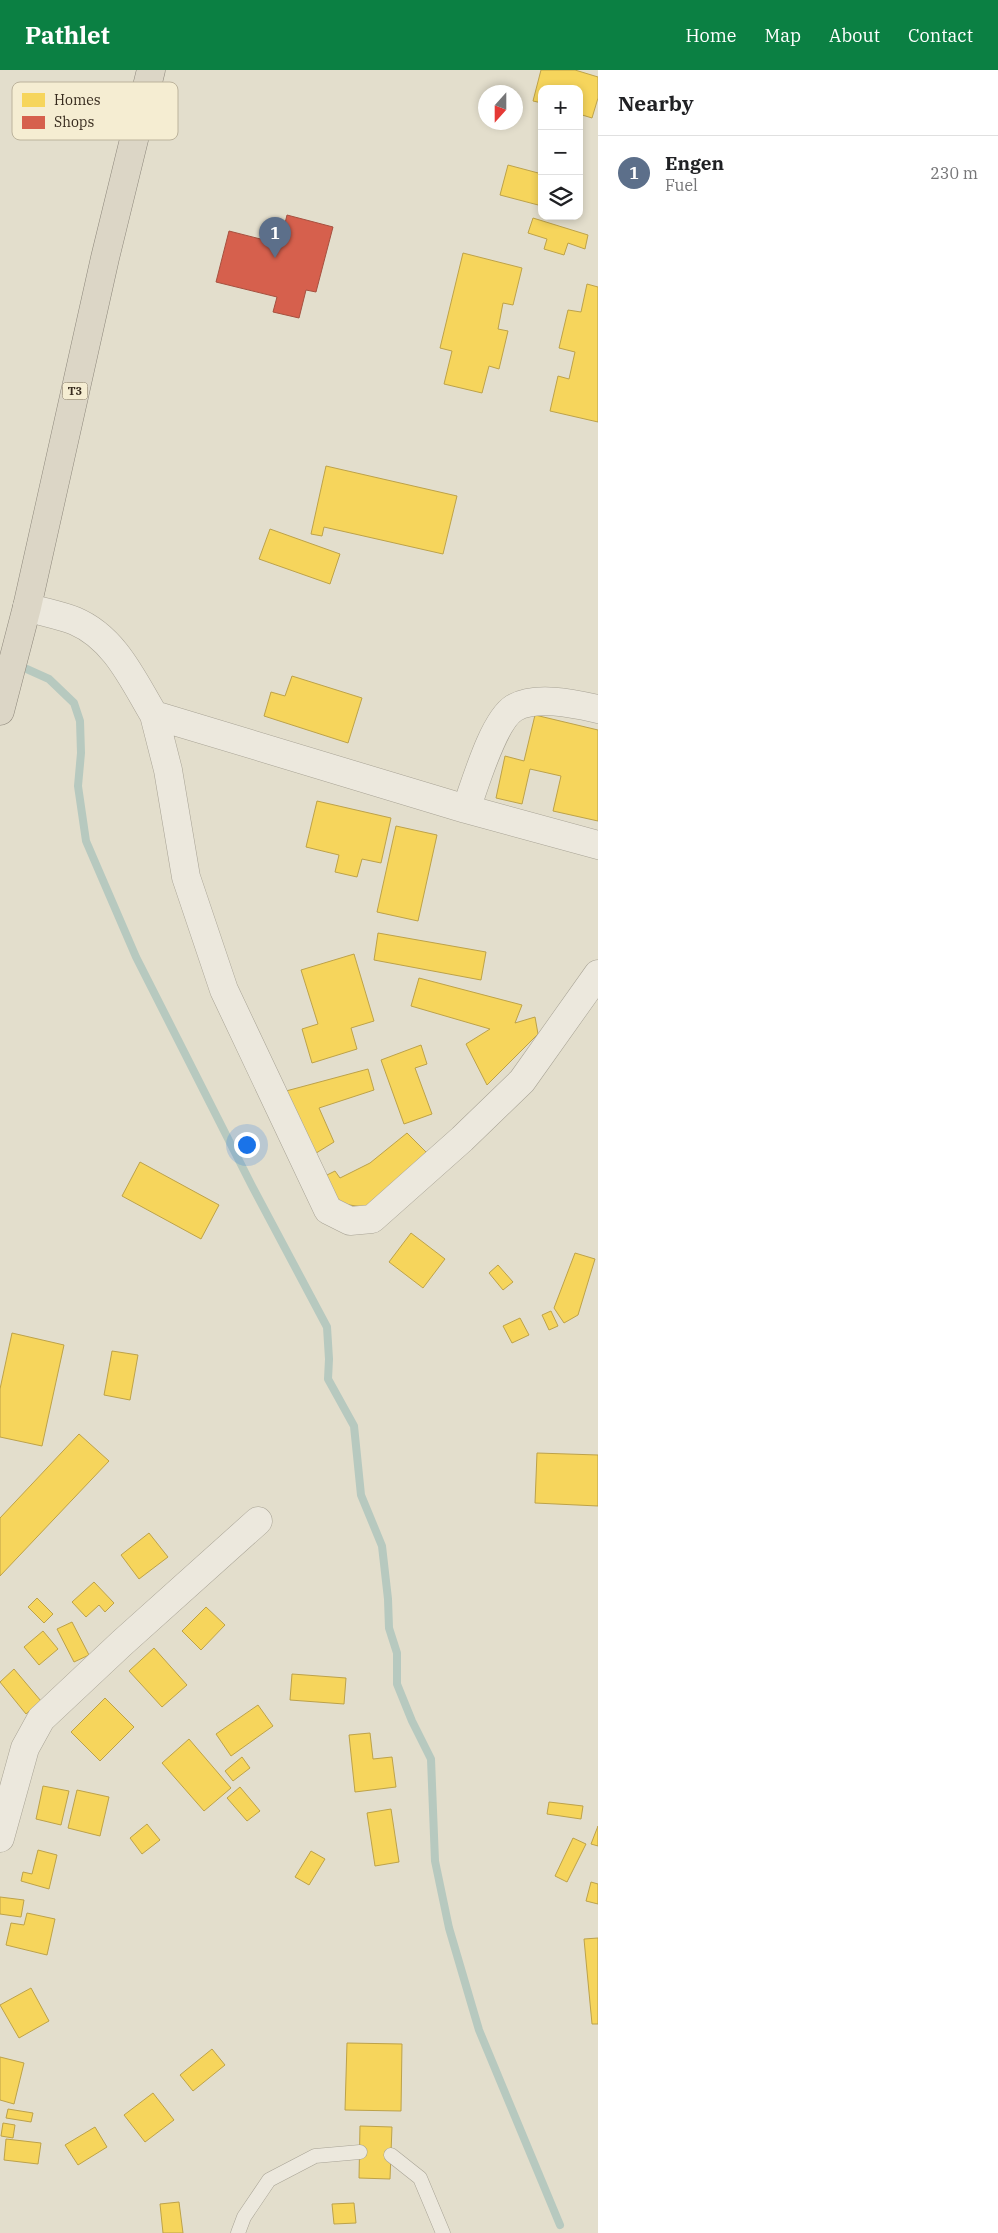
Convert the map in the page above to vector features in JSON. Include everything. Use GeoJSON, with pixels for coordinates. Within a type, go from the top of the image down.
{"type":"FeatureCollection","features":[{"type":"Feature","properties":{"kind":"highway","name":"T3"},"geometry":{"type":"LineString","coordinates":[[0,711],[27,607],[105,258],[134,140]]}},
{"type":"Feature","properties":{"kind":"street"},"geometry":{"type":"LineString","coordinates":[[27,607],[75,621],[102,637],[124,664],[154,715],[168,770],[186,877],[224,990],[328,1210],[350,1221],[372,1219],[462,1139],[522,1081],[598,974]]}},
{"type":"Feature","properties":{"kind":"street"},"geometry":{"type":"LineString","coordinates":[[466,809],[497,727],[514,708],[532,703],[566,702],[598,709]]}},
{"type":"Feature","properties":{"kind":"street"},"geometry":{"type":"LineString","coordinates":[[154,715],[466,809],[598,845]]}},
{"type":"Feature","properties":{"kind":"street"},"geometry":{"type":"LineString","coordinates":[[0,1838],[26,1748],[41,1719],[122,1643],[258,1521]]}},
{"type":"Feature","properties":{"kind":"lane"},"geometry":{"type":"LineString","coordinates":[[238,2233],[244,2217],[269,2180],[315,2156],[360,2152]]}},
{"type":"Feature","properties":{"kind":"lane"},"geometry":{"type":"LineString","coordinates":[[391,2155],[420,2178],[443,2233]]}},
{"type":"Feature","properties":{"kind":"building: Homes"},"geometry":{"type":"Polygon","coordinates":[[[541,70],[575,70],[598,77],[598,98],[592,118],[583,115],[583,85],[538,85],[538,102],[533,101],[541,70]]]}},
{"type":"Feature","properties":{"kind":"building: Homes"},"geometry":{"type":"Polygon","coordinates":[[[508,165],[538,173],[538,205],[500,195],[508,165]]]}},
{"type":"Feature","properties":{"kind":"building: Homes"},"geometry":{"type":"Polygon","coordinates":[[[533,218],[588,235],[585,249],[568,243],[564,255],[544,249],[547,239],[528,233],[533,218]]]}},
{"type":"Feature","properties":{"kind":"building: Homes"},"geometry":{"type":"Polygon","coordinates":[[[463,253],[522,268],[513,305],[503,303],[498,329],[508,331],[499,369],[489,366],[482,393],[444,384],[452,351],[440,348],[463,253]]]}},
{"type":"Feature","properties":{"kind":"building: Homes"},"geometry":{"type":"Polygon","coordinates":[[[587,284],[598,287],[598,422],[550,411],[558,376],[569,379],[575,352],[559,348],[568,310],[581,312],[587,284]]]}},
{"type":"Feature","properties":{"kind":"building: Homes"},"geometry":{"type":"Polygon","coordinates":[[[326,466],[457,496],[443,554],[324,527],[322,536],[311,534],[326,466]]]}},
{"type":"Feature","properties":{"kind":"building: Homes"},"geometry":{"type":"Polygon","coordinates":[[[270,529],[340,554],[330,584],[259,559],[270,529]]]}},
{"type":"Feature","properties":{"kind":"building: Homes"},"geometry":{"type":"Polygon","coordinates":[[[292,676],[362,698],[348,743],[264,716],[271,692],[285,696],[292,676]]]}},
{"type":"Feature","properties":{"kind":"building: Homes"},"geometry":{"type":"Polygon","coordinates":[[[535,715],[598,730],[598,821],[553,811],[561,776],[530,769],[522,804],[496,798],[505,756],[524,761],[535,715]]]}},
{"type":"Feature","properties":{"kind":"building: Homes"},"geometry":{"type":"Polygon","coordinates":[[[317,801],[391,818],[381,863],[362,859],[357,877],[335,872],[339,855],[306,847],[317,801]]]}},
{"type":"Feature","properties":{"kind":"building: Homes"},"geometry":{"type":"Polygon","coordinates":[[[396,826],[437,835],[418,921],[377,912],[396,826]]]}},
{"type":"Feature","properties":{"kind":"building: Homes"},"geometry":{"type":"Polygon","coordinates":[[[378,933],[486,952],[481,980],[374,960],[378,933]]]}},
{"type":"Feature","properties":{"kind":"building: Homes"},"geometry":{"type":"Polygon","coordinates":[[[354,954],[374,1021],[351,1028],[357,1049],[312,1063],[302,1029],[318,1024],[301,970],[354,954]]]}},
{"type":"Feature","properties":{"kind":"building: Homes"},"geometry":{"type":"Polygon","coordinates":[[[419,978],[522,1005],[515,1023],[535,1017],[538,1034],[487,1085],[466,1044],[490,1029],[411,1006],[419,978]]]}},
{"type":"Feature","properties":{"kind":"building: Homes"},"geometry":{"type":"Polygon","coordinates":[[[421,1045],[427,1064],[415,1068],[432,1114],[404,1124],[381,1060],[421,1045]]]}},
{"type":"Feature","properties":{"kind":"building: Homes"},"geometry":{"type":"Polygon","coordinates":[[[368,1069],[374,1090],[319,1108],[334,1142],[313,1155],[286,1091],[368,1069]]]}},
{"type":"Feature","properties":{"kind":"building: Homes"},"geometry":{"type":"Polygon","coordinates":[[[407,1133],[426,1152],[369,1208],[337,1203],[323,1177],[335,1171],[340,1178],[370,1163],[407,1133]]]}},
{"type":"Feature","properties":{"kind":"building: Homes"},"geometry":{"type":"Polygon","coordinates":[[[140,1162],[219,1205],[201,1239],[122,1196],[140,1162]]]}},
{"type":"Feature","properties":{"kind":"building: Homes"},"geometry":{"type":"Polygon","coordinates":[[[411,1233],[445,1259],[423,1288],[389,1262],[411,1233]]]}},
{"type":"Feature","properties":{"kind":"building: Homes"},"geometry":{"type":"Polygon","coordinates":[[[575,1253],[595,1259],[578,1315],[564,1323],[554,1308],[575,1253]]]}},
{"type":"Feature","properties":{"kind":"building: Homes"},"geometry":{"type":"Polygon","coordinates":[[[498,1265],[513,1282],[503,1290],[489,1273],[498,1265]]]}},
{"type":"Feature","properties":{"kind":"building: Homes"},"geometry":{"type":"Polygon","coordinates":[[[551,1311],[558,1326],[549,1330],[542,1315],[551,1311]]]}},
{"type":"Feature","properties":{"kind":"building: Homes"},"geometry":{"type":"Polygon","coordinates":[[[520,1318],[529,1335],[512,1343],[503,1326],[520,1318]]]}},
{"type":"Feature","properties":{"kind":"building: Homes"},"geometry":{"type":"Polygon","coordinates":[[[12,1333],[64,1345],[42,1446],[0,1437],[0,1389],[12,1333]]]}},
{"type":"Feature","properties":{"kind":"building: Homes"},"geometry":{"type":"Polygon","coordinates":[[[112,1351],[138,1355],[130,1400],[104,1395],[112,1351]]]}},
{"type":"Feature","properties":{"kind":"building: Homes"},"geometry":{"type":"Polygon","coordinates":[[[79,1434],[109,1461],[0,1576],[0,1518],[79,1434]]]}},
{"type":"Feature","properties":{"kind":"building: Homes"},"geometry":{"type":"Polygon","coordinates":[[[537,1453],[598,1455],[598,1506],[535,1503],[537,1453]]]}},
{"type":"Feature","properties":{"kind":"building: Homes"},"geometry":{"type":"Polygon","coordinates":[[[149,1533],[168,1557],[139,1579],[121,1555],[149,1533]]]}},
{"type":"Feature","properties":{"kind":"building: Homes"},"geometry":{"type":"Polygon","coordinates":[[[94,1582],[114,1603],[105,1612],[99,1605],[86,1617],[72,1602],[94,1582]]]}},
{"type":"Feature","properties":{"kind":"building: Homes"},"geometry":{"type":"Polygon","coordinates":[[[37,1598],[53,1614],[44,1623],[28,1607],[37,1598]]]}},
{"type":"Feature","properties":{"kind":"building: Homes"},"geometry":{"type":"Polygon","coordinates":[[[206,1607],[225,1625],[201,1650],[182,1631],[206,1607]]]}},
{"type":"Feature","properties":{"kind":"building: Homes"},"geometry":{"type":"Polygon","coordinates":[[[72,1622],[89,1655],[74,1662],[57,1629],[72,1622]]]}},
{"type":"Feature","properties":{"kind":"building: Homes"},"geometry":{"type":"Polygon","coordinates":[[[43,1631],[58,1649],[39,1665],[24,1647],[43,1631]]]}},
{"type":"Feature","properties":{"kind":"building: Homes"},"geometry":{"type":"Polygon","coordinates":[[[154,1648],[187,1685],[162,1707],[129,1671],[154,1648]]]}},
{"type":"Feature","properties":{"kind":"building: Homes"},"geometry":{"type":"Polygon","coordinates":[[[14,1669],[41,1701],[26,1714],[0,1682],[14,1669]]]}},
{"type":"Feature","properties":{"kind":"building: Homes"},"geometry":{"type":"Polygon","coordinates":[[[292,1674],[346,1678],[344,1704],[290,1700],[292,1674]]]}},
{"type":"Feature","properties":{"kind":"building: Homes"},"geometry":{"type":"Polygon","coordinates":[[[105,1698],[134,1727],[100,1761],[71,1732],[105,1698]]]}},
{"type":"Feature","properties":{"kind":"building: Homes"},"geometry":{"type":"Polygon","coordinates":[[[258,1705],[273,1726],[231,1756],[216,1734],[258,1705]]]}},
{"type":"Feature","properties":{"kind":"building: Homes"},"geometry":{"type":"Polygon","coordinates":[[[370,1733],[373,1759],[392,1757],[396,1787],[355,1792],[349,1735],[370,1733]]]}},
{"type":"Feature","properties":{"kind":"building: Homes"},"geometry":{"type":"Polygon","coordinates":[[[189,1739],[231,1788],[204,1811],[162,1763],[189,1739]]]}},
{"type":"Feature","properties":{"kind":"building: Homes"},"geometry":{"type":"Polygon","coordinates":[[[242,1757],[250,1768],[233,1781],[225,1771],[242,1757]]]}},
{"type":"Feature","properties":{"kind":"building: Homes"},"geometry":{"type":"Polygon","coordinates":[[[43,1786],[69,1791],[61,1825],[36,1819],[43,1786]]]}},
{"type":"Feature","properties":{"kind":"building: Homes"},"geometry":{"type":"Polygon","coordinates":[[[240,1787],[260,1811],[247,1821],[227,1798],[240,1787]]]}},
{"type":"Feature","properties":{"kind":"building: Homes"},"geometry":{"type":"Polygon","coordinates":[[[77,1790],[109,1797],[100,1836],[68,1828],[77,1790]]]}},
{"type":"Feature","properties":{"kind":"building: Homes"},"geometry":{"type":"Polygon","coordinates":[[[549,1802],[583,1806],[581,1819],[547,1814],[549,1802]]]}},
{"type":"Feature","properties":{"kind":"building: Homes"},"geometry":{"type":"Polygon","coordinates":[[[391,1809],[399,1862],[375,1866],[367,1813],[391,1809]]]}},
{"type":"Feature","properties":{"kind":"building: Homes"},"geometry":{"type":"Polygon","coordinates":[[[147,1824],[160,1840],[142,1854],[130,1838],[147,1824]]]}},
{"type":"Feature","properties":{"kind":"building: Homes"},"geometry":{"type":"Polygon","coordinates":[[[598,1826],[598,1846],[591,1844],[598,1826]]]}},
{"type":"Feature","properties":{"kind":"building: Homes"},"geometry":{"type":"Polygon","coordinates":[[[573,1838],[586,1844],[567,1882],[555,1876],[573,1838]]]}},
{"type":"Feature","properties":{"kind":"building: Homes"},"geometry":{"type":"Polygon","coordinates":[[[38,1850],[57,1855],[49,1889],[21,1881],[23,1872],[32,1874],[38,1850]]]}},
{"type":"Feature","properties":{"kind":"building: Homes"},"geometry":{"type":"Polygon","coordinates":[[[311,1851],[325,1859],[309,1885],[295,1877],[311,1851]]]}},
{"type":"Feature","properties":{"kind":"building: Homes"},"geometry":{"type":"Polygon","coordinates":[[[591,1882],[598,1884],[598,1904],[586,1901],[591,1882]]]}},
{"type":"Feature","properties":{"kind":"building: Homes"},"geometry":{"type":"Polygon","coordinates":[[[0,1897],[24,1900],[21,1917],[0,1914],[0,1897]]]}},
{"type":"Feature","properties":{"kind":"building: Homes"},"geometry":{"type":"Polygon","coordinates":[[[27,1913],[55,1919],[47,1955],[6,1945],[11,1923],[24,1925],[27,1913]]]}},
{"type":"Feature","properties":{"kind":"building: Homes"},"geometry":{"type":"Polygon","coordinates":[[[598,1938],[598,2024],[592,2024],[584,1939],[598,1938]]]}},
{"type":"Feature","properties":{"kind":"building: Homes"},"geometry":{"type":"Polygon","coordinates":[[[31,1988],[49,2021],[19,2038],[0,2005],[31,1988]]]}},
{"type":"Feature","properties":{"kind":"building: Homes"},"geometry":{"type":"Polygon","coordinates":[[[347,2043],[402,2044],[401,2111],[345,2110],[347,2043]]]}},
{"type":"Feature","properties":{"kind":"building: Homes"},"geometry":{"type":"Polygon","coordinates":[[[212,2049],[225,2065],[193,2091],[180,2075],[212,2049]]]}},
{"type":"Feature","properties":{"kind":"building: Homes"},"geometry":{"type":"Polygon","coordinates":[[[0,2057],[24,2063],[14,2104],[0,2100],[0,2057]]]}},
{"type":"Feature","properties":{"kind":"building: Homes"},"geometry":{"type":"Polygon","coordinates":[[[153,2093],[174,2120],[145,2142],[124,2115],[153,2093]]]}},
{"type":"Feature","properties":{"kind":"building: Homes"},"geometry":{"type":"Polygon","coordinates":[[[8,2109],[33,2113],[31,2122],[6,2118],[8,2109]]]}},
{"type":"Feature","properties":{"kind":"building: Homes"},"geometry":{"type":"Polygon","coordinates":[[[3,2123],[15,2125],[13,2138],[1,2136],[3,2123]]]}},
{"type":"Feature","properties":{"kind":"building: Homes"},"geometry":{"type":"Polygon","coordinates":[[[360,2126],[392,2127],[390,2179],[359,2178],[360,2126]]]}},
{"type":"Feature","properties":{"kind":"building: Homes"},"geometry":{"type":"Polygon","coordinates":[[[95,2127],[107,2147],[78,2165],[65,2145],[95,2127]]]}},
{"type":"Feature","properties":{"kind":"building: Homes"},"geometry":{"type":"Polygon","coordinates":[[[6,2139],[41,2143],[38,2164],[4,2160],[6,2139]]]}},
{"type":"Feature","properties":{"kind":"building: Homes"},"geometry":{"type":"Polygon","coordinates":[[[179,2202],[183,2233],[163,2233],[160,2204],[179,2202]]]}},
{"type":"Feature","properties":{"kind":"building: Homes"},"geometry":{"type":"Polygon","coordinates":[[[354,2203],[356,2223],[334,2224],[332,2204],[354,2203]]]}},
{"type":"Feature","properties":{"kind":"building: Shops"},"geometry":{"type":"Polygon","coordinates":[[[287,215],[333,227],[316,292],[306,290],[299,318],[273,312],[277,297],[216,282],[229,231],[280,244],[287,215]]]}},
{"type":"Feature","properties":{"kind":"waterway"},"geometry":{"type":"LineString","coordinates":[[20,666],[49,679],[74,703],[80,721],[81,753],[78,786],[86,841],[136,957],[252,1186],[327,1327],[328,1379],[354,1426],[361,1495],[382,1546],[389,1628],[397,1653],[397,1684],[412,1721],[431,1759],[435,1861],[449,1928],[479,2030],[560,2225]]}},
{"type":"Feature","properties":{"kind":"place","name":"Engen"},"geometry":{"type":"Point","coordinates":[275,258]}}]}
